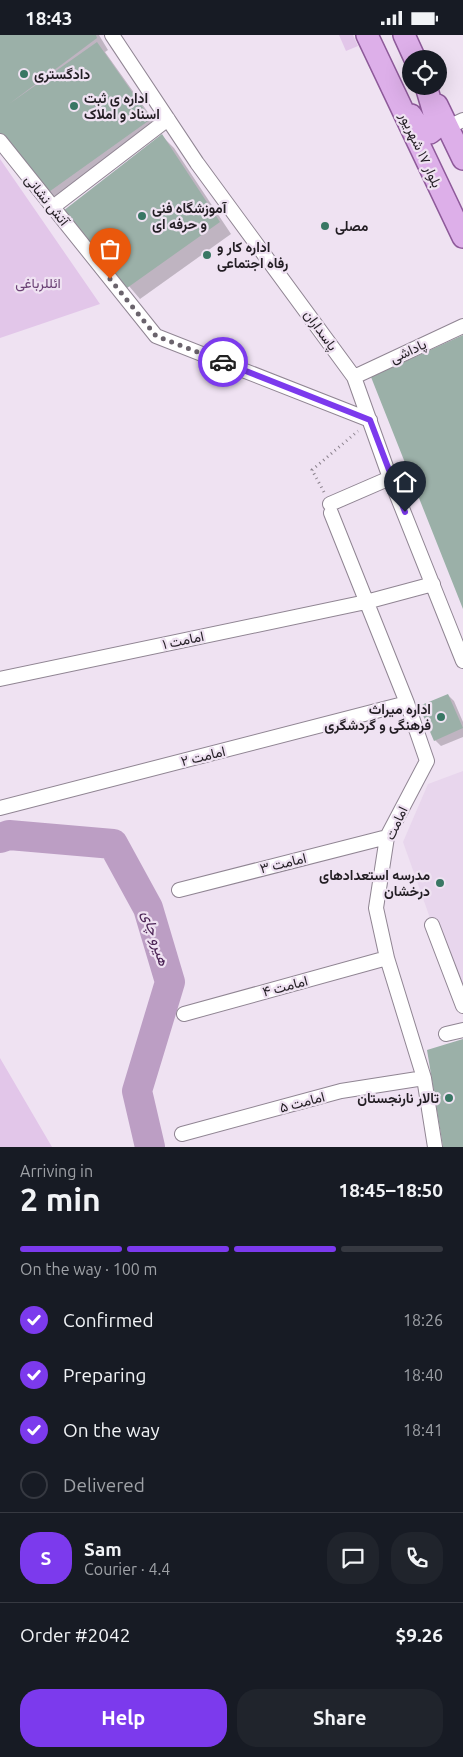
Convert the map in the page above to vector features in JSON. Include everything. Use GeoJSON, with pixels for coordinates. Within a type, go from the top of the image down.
{"type":"FeatureCollection","features":[{"type":"Feature","properties":{"kind":"main road","name":"بلوار ١٧ شهریور"},"geometry":{"type":"LineString","coordinates":[[367,35],[463,237]]}},
{"type":"Feature","properties":{"kind":"main road"},"geometry":{"type":"LineString","coordinates":[[389,81],[422,132],[430,133],[435,129],[436,120],[429,95]]}},
{"type":"Feature","properties":{"kind":"main road"},"geometry":{"type":"LineString","coordinates":[[434,95],[455,123],[463,159]]}},
{"type":"Feature","properties":{"kind":"street","name":"پاسداران"},"geometry":{"type":"LineString","coordinates":[[112,35],[197,163],[354,377],[390,477],[463,661]]}},
{"type":"Feature","properties":{"kind":"street"},"geometry":{"type":"LineString","coordinates":[[53,207],[168,119]]}},
{"type":"Feature","properties":{"kind":"street","name":"آتش نشانی"},"geometry":{"type":"LineString","coordinates":[[0,141],[156,336],[370,420]]}},
{"type":"Feature","properties":{"kind":"street","name":"پاداشی"},"geometry":{"type":"LineString","coordinates":[[354,377],[463,326]]}},
{"type":"Feature","properties":{"kind":"street"},"geometry":{"type":"LineString","coordinates":[[330,509],[390,477]]}},
{"type":"Feature","properties":{"kind":"street","name":"امامت"},"geometry":{"type":"LineString","coordinates":[[330,509],[407,703],[427,761],[387,837],[376,908],[387,958],[424,1077],[435,1147]]}},
{"type":"Feature","properties":{"kind":"street","name":"امامت ۱"},"geometry":{"type":"LineString","coordinates":[[0,679],[366,602],[433,584]]}},
{"type":"Feature","properties":{"kind":"street","name":"امامت ۲"},"geometry":{"type":"LineString","coordinates":[[0,808],[407,703]]}},
{"type":"Feature","properties":{"kind":"street","name":"امامت ۳"},"geometry":{"type":"LineString","coordinates":[[180,890],[387,837]]}},
{"type":"Feature","properties":{"kind":"street"},"geometry":{"type":"LineString","coordinates":[[432,925],[463,1006]]}},
{"type":"Feature","properties":{"kind":"street","name":"امامت ۴"},"geometry":{"type":"LineString","coordinates":[[184,1014],[387,958]]}},
{"type":"Feature","properties":{"kind":"street"},"geometry":{"type":"LineString","coordinates":[[446,1034],[463,1030]]}},
{"type":"Feature","properties":{"kind":"street","name":"امامت ۵"},"geometry":{"type":"LineString","coordinates":[[182,1134],[341,1091],[424,1077]]}},
{"type":"Feature","properties":{"kind":"path"},"geometry":{"type":"LineString","coordinates":[[330,509],[312,470],[370,420]]}},
{"type":"Feature","properties":{"kind":"shaded area","name":"مدرسه استعدادهای درخشان"},"geometry":{"type":"Polygon","coordinates":[[[463,771],[463,1011],[403,842],[428,784],[463,771]]]}},
{"type":"Feature","properties":{"kind":"green space"},"geometry":{"type":"Polygon","coordinates":[[[339,35],[353,35],[358,46],[346,51],[339,35]]]}},
{"type":"Feature","properties":{"kind":"green space","name":"ائللرباغی"},"geometry":{"type":"Polygon","coordinates":[[[0,159],[100,304],[0,338],[0,159]]]}},
{"type":"Feature","properties":{"kind":"green space"},"geometry":{"type":"Polygon","coordinates":[[[0,1058],[52,1147],[0,1147],[0,1058]]]}},
{"type":"Feature","properties":{"kind":"building","name":"اداره ی ثبت اسناد و املاک"},"geometry":{"type":"Polygon","coordinates":[[[0,35],[96,35],[97,38],[9,104],[97,42],[151,119],[46,194],[0,137],[0,35]]]}},
{"type":"Feature","properties":{"kind":"building","name":"آموزشگاه فنی و حرفه ای"},"geometry":{"type":"Polygon","coordinates":[[[162,134],[220,222],[127,288],[63,211],[162,134]]]}},
{"type":"Feature","properties":{"kind":"building"},"geometry":{"type":"Polygon","coordinates":[[[463,335],[463,609],[371,377],[463,335]]]}},
{"type":"Feature","properties":{"kind":"building","name":"اداره میراث فرهنگی و گردشگری"},"geometry":{"type":"Polygon","coordinates":[[[448,694],[463,728],[434,741],[419,706],[448,694]]]}},
{"type":"Feature","properties":{"kind":"building","name":"تالار نارنجستان"},"geometry":{"type":"Polygon","coordinates":[[[463,1039],[463,1147],[443,1147],[427,1050],[463,1039]]]}},
{"type":"Feature","properties":{"kind":"waterway","name":"هیرو چای"},"geometry":{"type":"LineString","coordinates":[[0,838],[9,835],[113,844],[148,908],[170,982],[137,1091],[150,1147]]}},
{"type":"Feature","properties":{"kind":"way so far"},"geometry":{"type":"LineString","coordinates":[[110,279],[156,336],[223,362]]}},
{"type":"Feature","properties":{"kind":"place","name":"دادگستری"},"geometry":{"type":"Point","coordinates":[24,74]}},
{"type":"Feature","properties":{"kind":"place","name":"اداره ی ثبت اسناد و املاک"},"geometry":{"type":"Point","coordinates":[74,106]}},
{"type":"Feature","properties":{"kind":"place","name":"آموزشگاه فنی و حرفه ای"},"geometry":{"type":"Point","coordinates":[142,216]}},
{"type":"Feature","properties":{"kind":"place","name":"مصلی"},"geometry":{"type":"Point","coordinates":[325,226]}},
{"type":"Feature","properties":{"kind":"place","name":"اداره کار و رفاه اجتماعی"},"geometry":{"type":"Point","coordinates":[207,255]}},
{"type":"Feature","properties":{"kind":"place","name":"اداره میراث فرهنگی و گردشگری"},"geometry":{"type":"Point","coordinates":[441,717]}},
{"type":"Feature","properties":{"kind":"place","name":"مدرسه استعدادهای درخشان"},"geometry":{"type":"Point","coordinates":[440,883]}},
{"type":"Feature","properties":{"kind":"place","name":"تالار نارنجستان"},"geometry":{"type":"Point","coordinates":[449,1098]}},
{"type":"Feature","properties":{"kind":"route"},"geometry":{"type":"LineString","coordinates":[[223,362],[370,420],[390,477],[405,512]]}}]}
